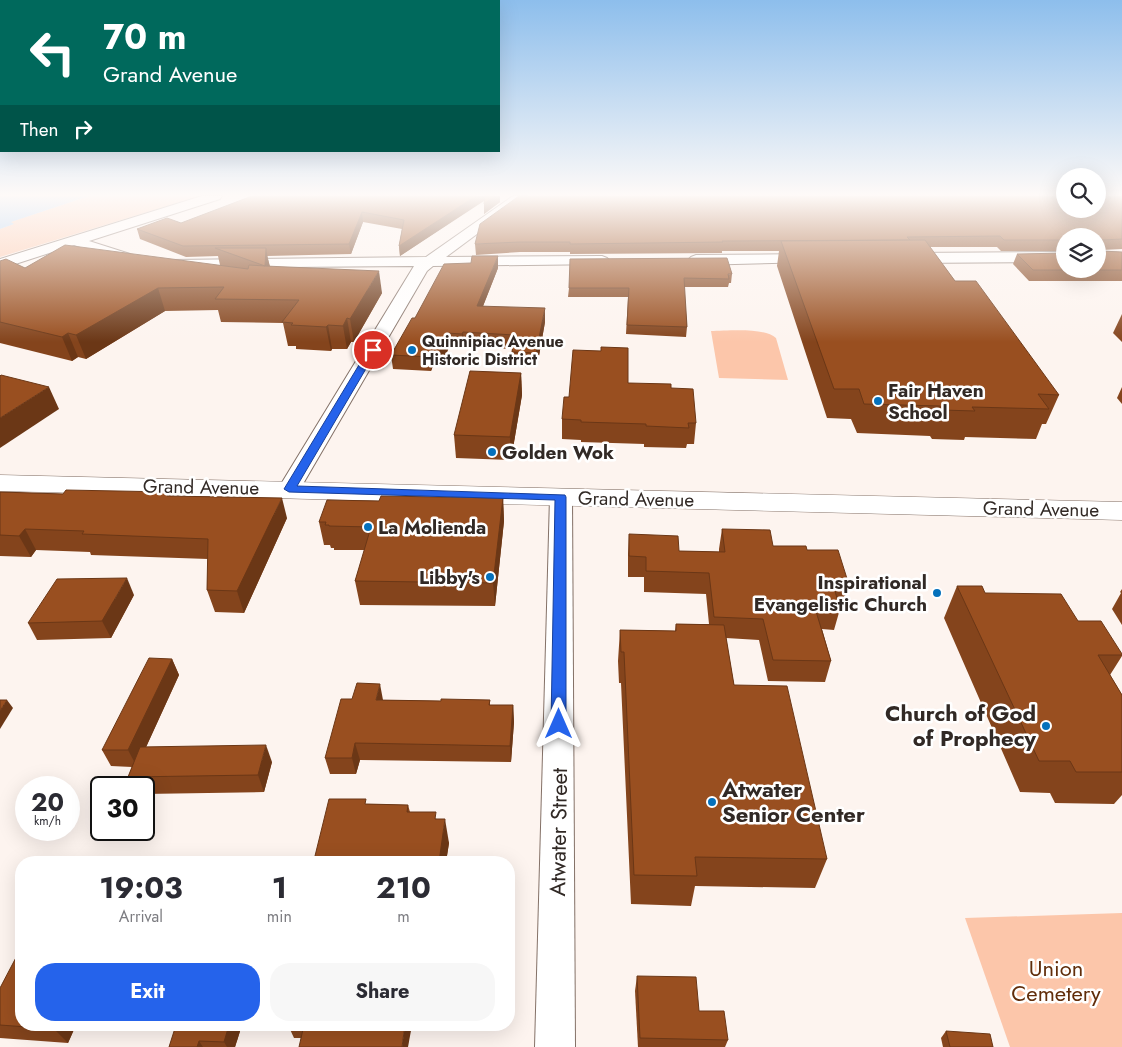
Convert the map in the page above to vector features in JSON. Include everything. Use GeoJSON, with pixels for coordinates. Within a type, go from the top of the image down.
{"type":"FeatureCollection","features":[{"type":"Feature","properties":{"kind":"main road","name":"Grand Avenue"},"geometry":{"type":"LineString","coordinates":[[0,483],[1122,512]]}},
{"type":"Feature","properties":{"kind":"street"},"geometry":{"type":"LineString","coordinates":[[0,264],[57,245]]}},
{"type":"Feature","properties":{"kind":"street"},"geometry":{"type":"LineString","coordinates":[[85,245],[107,253],[141,260]]}},
{"type":"Feature","properties":{"kind":"street"},"geometry":{"type":"LineString","coordinates":[[289,489],[421,268],[454,245]]}},
{"type":"Feature","properties":{"kind":"street"},"geometry":{"type":"LineString","coordinates":[[888,258],[1056,257]]}},
{"type":"Feature","properties":{"kind":"street"},"geometry":{"type":"LineString","coordinates":[[681,260],[829,259]]}},
{"type":"Feature","properties":{"kind":"street"},"geometry":{"type":"LineString","coordinates":[[164,262],[219,264],[614,260]]}},
{"type":"Feature","properties":{"kind":"street","name":"Atwater Street"},"geometry":{"type":"LineString","coordinates":[[555,1047],[561,497]]}},
{"type":"Feature","properties":{"kind":"green space"},"geometry":{"type":"Polygon","coordinates":[[[0,245],[40,245],[0,257],[0,245]]]}},
{"type":"Feature","properties":{"kind":"green space"},"geometry":{"type":"Polygon","coordinates":[[[711,331],[754,331],[763,332],[776,338],[788,380],[719,378],[711,331]]]}},
{"type":"Feature","properties":{"kind":"green space","name":"Union Cemetery"},"geometry":{"type":"Polygon","coordinates":[[[1122,913],[1122,1047],[1010,1047],[965,918],[1122,913]]]}},
{"type":"Feature","properties":{"kind":"building"},"geometry":{"type":"Polygon","coordinates":[[[65,245],[248,269],[249,265],[379,271],[350,319],[347,318],[343,326],[291,325],[293,323],[282,322],[299,300],[215,299],[224,287],[158,288],[76,335],[68,333],[62,337],[0,322],[0,261],[6,259],[25,268],[65,245]]]}},
{"type":"Feature","properties":{"kind":"building"},"geometry":{"type":"Polygon","coordinates":[[[180,245],[278,245],[183,246],[180,245]]]}},
{"type":"Feature","properties":{"kind":"building"},"geometry":{"type":"Polygon","coordinates":[[[782,245],[929,245],[955,281],[976,281],[1059,395],[1038,394],[1049,409],[972,407],[975,411],[942,410],[940,406],[864,404],[859,389],[834,389],[782,245]]]}},
{"type":"Feature","properties":{"kind":"building"},"geometry":{"type":"Polygon","coordinates":[[[215,248],[266,248],[265,266],[215,248]]]}},
{"type":"Feature","properties":{"kind":"building"},"geometry":{"type":"Polygon","coordinates":[[[1106,251],[1122,252],[1122,270],[1106,270],[1106,251]]]}},
{"type":"Feature","properties":{"kind":"building"},"geometry":{"type":"Polygon","coordinates":[[[1056,253],[1056,270],[1033,270],[1017,254],[1056,253]]]}},
{"type":"Feature","properties":{"kind":"building"},"geometry":{"type":"Polygon","coordinates":[[[472,256],[498,256],[477,306],[545,308],[536,353],[512,352],[514,335],[463,332],[462,334],[447,333],[439,353],[432,352],[430,357],[391,355],[412,318],[415,318],[444,264],[471,263],[472,256]]]}},
{"type":"Feature","properties":{"kind":"building"},"geometry":{"type":"Polygon","coordinates":[[[727,258],[732,274],[728,274],[729,279],[684,278],[687,327],[627,325],[629,288],[569,288],[570,259],[727,258]]]}},
{"type":"Feature","properties":{"kind":"building"},"geometry":{"type":"Polygon","coordinates":[[[601,347],[628,348],[628,383],[671,384],[671,388],[693,389],[696,423],[688,423],[689,428],[646,426],[646,424],[581,422],[581,420],[562,419],[564,397],[569,397],[573,350],[601,351],[601,347]]]}},
{"type":"Feature","properties":{"kind":"building"},"geometry":{"type":"Polygon","coordinates":[[[470,371],[521,373],[510,437],[454,435],[470,371]]]}},
{"type":"Feature","properties":{"kind":"building"},"geometry":{"type":"Polygon","coordinates":[[[1,375],[49,387],[0,418],[1,375]]]}},
{"type":"Feature","properties":{"kind":"building"},"geometry":{"type":"Polygon","coordinates":[[[66,490],[169,492],[167,496],[282,498],[237,591],[207,590],[208,539],[82,534],[84,531],[25,529],[19,536],[0,535],[0,492],[63,494],[66,490]]]}},
{"type":"Feature","properties":{"kind":"building"},"geometry":{"type":"Polygon","coordinates":[[[381,496],[503,498],[493,583],[355,581],[371,527],[329,526],[325,525],[326,522],[319,522],[327,500],[379,501],[381,496]]]}},
{"type":"Feature","properties":{"kind":"building"},"geometry":{"type":"Polygon","coordinates":[[[722,529],[770,530],[773,546],[806,546],[807,550],[838,550],[849,585],[833,584],[840,609],[815,608],[831,661],[773,660],[763,619],[714,617],[709,573],[646,571],[646,557],[629,556],[629,534],[678,536],[679,551],[725,552],[722,529]]]}},
{"type":"Feature","properties":{"kind":"building"},"geometry":{"type":"Polygon","coordinates":[[[127,578],[102,621],[28,623],[57,579],[127,578]]]}},
{"type":"Feature","properties":{"kind":"building"},"geometry":{"type":"Polygon","coordinates":[[[957,586],[982,586],[985,593],[1061,594],[1078,621],[1101,621],[1122,654],[1098,655],[1122,695],[1122,772],[1076,772],[1070,761],[1039,761],[957,586]]]}},
{"type":"Feature","properties":{"kind":"building","name":"Atwater Senior Center"},"geometry":{"type":"Polygon","coordinates":[[[676,624],[724,625],[734,685],[787,686],[827,859],[695,857],[697,876],[634,875],[624,652],[621,652],[620,630],[676,631],[676,624]]]}},
{"type":"Feature","properties":{"kind":"building"},"geometry":{"type":"Polygon","coordinates":[[[149,658],[172,659],[128,750],[102,750],[149,658]]]}},
{"type":"Feature","properties":{"kind":"building"},"geometry":{"type":"Polygon","coordinates":[[[357,683],[380,684],[376,700],[490,700],[489,705],[513,705],[510,746],[355,743],[352,758],[325,758],[341,699],[352,699],[357,683]]]}},
{"type":"Feature","properties":{"kind":"building"},"geometry":{"type":"Polygon","coordinates":[[[0,700],[7,700],[0,711],[0,700]]]}},
{"type":"Feature","properties":{"kind":"building"},"geometry":{"type":"Polygon","coordinates":[[[266,745],[258,775],[128,776],[140,747],[266,745]]]}},
{"type":"Feature","properties":{"kind":"building"},"geometry":{"type":"Polygon","coordinates":[[[329,799],[366,799],[365,804],[408,805],[407,812],[436,812],[435,819],[445,819],[440,856],[315,856],[329,799]]]}},
{"type":"Feature","properties":{"kind":"building"},"geometry":{"type":"Polygon","coordinates":[[[15,959],[15,1026],[0,1025],[0,988],[15,959]]]}},
{"type":"Feature","properties":{"kind":"building"},"geometry":{"type":"Polygon","coordinates":[[[637,976],[696,977],[699,1011],[724,1011],[728,1040],[640,1038],[637,976]]]}},
{"type":"Feature","properties":{"kind":"building"},"geometry":{"type":"Polygon","coordinates":[[[174,1031],[227,1031],[224,1042],[199,1041],[197,1047],[169,1047],[174,1031]]]}},
{"type":"Feature","properties":{"kind":"building"},"geometry":{"type":"Polygon","coordinates":[[[303,1031],[404,1031],[402,1047],[299,1047],[303,1031]]]}},
{"type":"Feature","properties":{"kind":"building"},"geometry":{"type":"Polygon","coordinates":[[[946,1031],[990,1034],[993,1047],[950,1047],[946,1031]]]}},
{"type":"Feature","properties":{"kind":"place","name":"Quinnipiac Avenue Historic District"},"geometry":{"type":"Point","coordinates":[412,350]}},
{"type":"Feature","properties":{"kind":"place","name":"Fair Haven School"},"geometry":{"type":"Point","coordinates":[878,401]}},
{"type":"Feature","properties":{"kind":"place","name":"Golden Wok"},"geometry":{"type":"Point","coordinates":[492,452]}},
{"type":"Feature","properties":{"kind":"place","name":"La Molienda"},"geometry":{"type":"Point","coordinates":[368,527]}},
{"type":"Feature","properties":{"kind":"place","name":"Libby's"},"geometry":{"type":"Point","coordinates":[490,577]}},
{"type":"Feature","properties":{"kind":"place","name":"Inspirational Evangelistic Church"},"geometry":{"type":"Point","coordinates":[937,593]}},
{"type":"Feature","properties":{"kind":"place","name":"Church of God of Prophecy"},"geometry":{"type":"Point","coordinates":[1046,726]}},
{"type":"Feature","properties":{"kind":"place","name":"Atwater Senior Center"},"geometry":{"type":"Point","coordinates":[712,802]}},
{"type":"Feature","properties":{"kind":"route"},"geometry":{"type":"LineString","coordinates":[[373,350],[289,489],[561,497],[559,724]]}}]}
